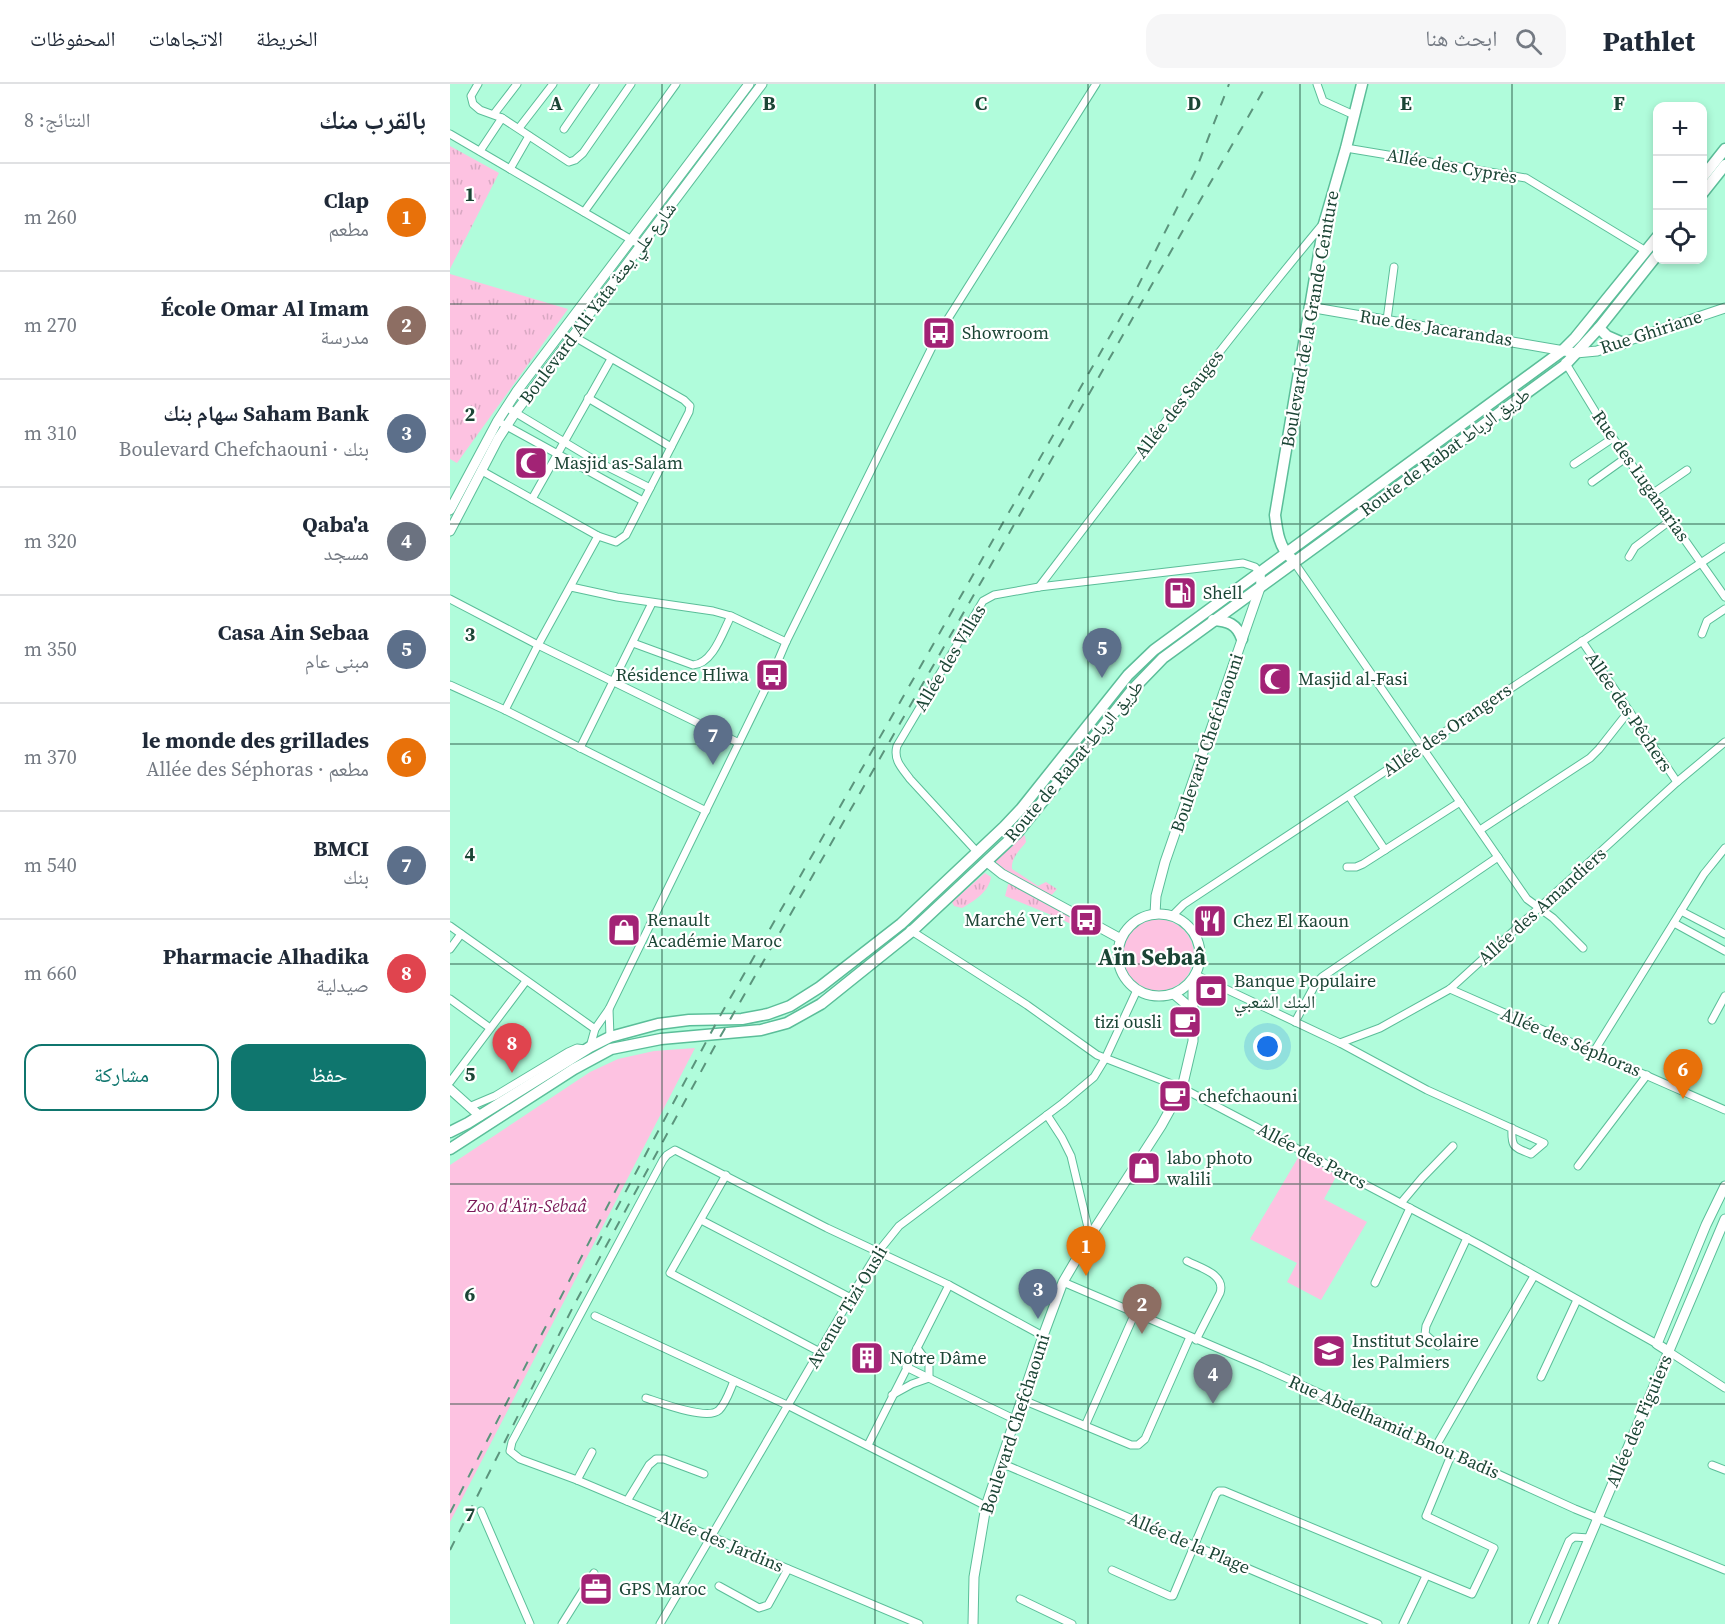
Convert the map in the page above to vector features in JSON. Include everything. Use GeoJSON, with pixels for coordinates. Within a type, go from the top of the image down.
{"type":"FeatureCollection","features":[{"type":"Feature","properties":{"kind":"main road","name":"Boulevard de la Grande Ceinture"},"geometry":{"type":"LineString","coordinates":[[1290,558],[1277,531],[1275,515],[1324,224],[1362,84]]}},
{"type":"Feature","properties":{"kind":"main road"},"geometry":{"type":"LineString","coordinates":[[1707,172],[1725,149]]}},
{"type":"Feature","properties":{"kind":"main road"},"geometry":{"type":"LineString","coordinates":[[1707,188],[1725,165]]}},
{"type":"Feature","properties":{"kind":"main road","name":"Route de Rabat طريق الرباط"},"geometry":{"type":"LineString","coordinates":[[450,1133],[468,1123],[484,1119],[611,1049],[661,1039],[750,1033],[793,1020],[821,1004],[912,931],[1034,815],[1132,688],[1150,669],[1261,585],[1290,558],[1562,351],[1653,242]]}},
{"type":"Feature","properties":{"kind":"main road","name":"Route de Rabat طريق الرباط"},"geometry":{"type":"LineString","coordinates":[[450,1147],[484,1119],[587,1048],[610,1036],[674,1022],[742,1019],[781,1010],[820,987],[901,924],[978,853],[1022,808],[1128,675],[1141,662],[1175,634],[1260,573],[1290,558],[1565,365],[1599,328],[1653,260]]}},
{"type":"Feature","properties":{"kind":"main road"},"geometry":{"type":"LineString","coordinates":[[1599,328],[1607,336],[1623,342]]}},
{"type":"Feature","properties":{"kind":"main road"},"geometry":{"type":"LineString","coordinates":[[1213,620],[1235,625],[1242,639]]}},
{"type":"Feature","properties":{"kind":"street"},"geometry":{"type":"LineString","coordinates":[[478,84],[471,96],[473,104],[480,110],[494,114],[519,128],[569,162],[583,153],[631,84]]}},
{"type":"Feature","properties":{"kind":"street"},"geometry":{"type":"LineString","coordinates":[[494,114],[517,84]]}},
{"type":"Feature","properties":{"kind":"street"},"geometry":{"type":"LineString","coordinates":[[519,128],[553,84]]}},
{"type":"Feature","properties":{"kind":"street"},"geometry":{"type":"LineString","coordinates":[[564,129],[595,84]]}},
{"type":"Feature","properties":{"kind":"street"},"geometry":{"type":"LineString","coordinates":[[584,212],[675,84]]}},
{"type":"Feature","properties":{"kind":"street","name":"Boulevard Ali Yata شارع علي يعتة"},"geometry":{"type":"LineString","coordinates":[[450,510],[511,410],[632,240],[749,84]]}},
{"type":"Feature","properties":{"kind":"street","name":"Boulevard Ali Yata شارع علي يعتة"},"geometry":{"type":"LineString","coordinates":[[511,410],[573,336],[762,84]]}},
{"type":"Feature","properties":{"kind":"street"},"geometry":{"type":"LineString","coordinates":[[469,1107],[495,1096],[568,1052],[577,1048],[587,1048],[595,1029],[609,1009],[786,642],[939,333],[1096,84]]}},
{"type":"Feature","properties":{"kind":"street"},"geometry":{"type":"LineString","coordinates":[[1317,84],[1323,101],[1354,115]]}},
{"type":"Feature","properties":{"kind":"street"},"geometry":{"type":"LineString","coordinates":[[480,151],[502,118]]}},
{"type":"Feature","properties":{"kind":"street"},"geometry":{"type":"LineString","coordinates":[[450,134],[642,246]]}},
{"type":"Feature","properties":{"kind":"street"},"geometry":{"type":"LineString","coordinates":[[510,169],[529,136]]}},
{"type":"Feature","properties":{"kind":"street","name":"Allée des Cyprès"},"geometry":{"type":"LineString","coordinates":[[1346,148],[1526,178],[1646,251]]}},
{"type":"Feature","properties":{"kind":"street"},"geometry":{"type":"LineString","coordinates":[[684,172],[693,178]]}},
{"type":"Feature","properties":{"kind":"street","name":"Allée des Sauges"},"geometry":{"type":"LineString","coordinates":[[1039,587],[1270,287],[1324,224]]}},
{"type":"Feature","properties":{"kind":"street"},"geometry":{"type":"LineString","coordinates":[[1387,320],[1394,267]]}},
{"type":"Feature","properties":{"kind":"street","name":"Rue des Jacarandas"},"geometry":{"type":"LineString","coordinates":[[1309,307],[1576,353]]}},
{"type":"Feature","properties":{"kind":"street","name":"Rue Ghiriane"},"geometry":{"type":"LineString","coordinates":[[1576,353],[1597,351],[1725,308]]}},
{"type":"Feature","properties":{"kind":"street"},"geometry":{"type":"LineString","coordinates":[[482,471],[598,536],[614,542],[622,540],[689,412],[689,404],[573,336]]}},
{"type":"Feature","properties":{"kind":"street","name":"Rue des Luganarias"},"geometry":{"type":"LineString","coordinates":[[1562,351],[1565,365],[1613,438],[1725,597]]}},
{"type":"Feature","properties":{"kind":"street"},"geometry":{"type":"LineString","coordinates":[[532,499],[611,358]]}},
{"type":"Feature","properties":{"kind":"street"},"geometry":{"type":"LineString","coordinates":[[588,398],[671,447]]}},
{"type":"Feature","properties":{"kind":"street"},"geometry":{"type":"LineString","coordinates":[[511,410],[596,461],[650,488]]}},
{"type":"Feature","properties":{"kind":"street"},"geometry":{"type":"LineString","coordinates":[[502,424],[644,501]]}},
{"type":"Feature","properties":{"kind":"street","name":"Boulevard Ali Yata شارع علي يعتة"},"geometry":{"type":"LineString","coordinates":[[450,531],[482,471],[502,424]]}},
{"type":"Feature","properties":{"kind":"street"},"geometry":{"type":"LineString","coordinates":[[1574,464],[1613,438]]}},
{"type":"Feature","properties":{"kind":"street"},"geometry":{"type":"LineString","coordinates":[[1592,482],[1627,458]]}},
{"type":"Feature","properties":{"kind":"street"},"geometry":{"type":"LineString","coordinates":[[1652,494],[1687,470]]}},
{"type":"Feature","properties":{"kind":"street"},"geometry":{"type":"LineString","coordinates":[[1629,557],[1635,547],[1671,520]]}},
{"type":"Feature","properties":{"kind":"street"},"geometry":{"type":"LineString","coordinates":[[505,710],[598,536]]}},
{"type":"Feature","properties":{"kind":"street","name":"Allée des Orangers"},"geometry":{"type":"LineString","coordinates":[[1172,916],[1184,904],[1725,547]]}},
{"type":"Feature","properties":{"kind":"street"},"geometry":{"type":"LineString","coordinates":[[1290,558],[1527,899],[1558,922],[1583,948]]}},
{"type":"Feature","properties":{"kind":"street","name":"Allée des Villas"},"geometry":{"type":"LineString","coordinates":[[978,853],[905,773],[895,753],[980,605],[994,595],[1039,587],[1243,563],[1256,567],[1260,573]]}},
{"type":"Feature","properties":{"kind":"street","name":"Boulevard Chefchaouni"},"geometry":{"type":"LineString","coordinates":[[1155,914],[1156,896],[1165,862],[1261,585],[1260,573]]}},
{"type":"Feature","properties":{"kind":"street"},"geometry":{"type":"LineString","coordinates":[[571,587],[731,616],[786,642]]}},
{"type":"Feature","properties":{"kind":"street"},"geometry":{"type":"LineString","coordinates":[[450,599],[538,645],[739,743]]}},
{"type":"Feature","properties":{"kind":"street"},"geometry":{"type":"LineString","coordinates":[[580,748],[652,603]]}},
{"type":"Feature","properties":{"kind":"street"},"geometry":{"type":"LineString","coordinates":[[1702,634],[1707,621],[1725,609]]}},
{"type":"Feature","properties":{"kind":"street"},"geometry":{"type":"LineString","coordinates":[[633,643],[693,665],[700,664],[710,654],[731,616]]}},
{"type":"Feature","properties":{"kind":"street","name":"Allée des Pêchers"},"geometry":{"type":"LineString","coordinates":[[1582,641],[1677,782]]}},
{"type":"Feature","properties":{"kind":"street"},"geometry":{"type":"LineString","coordinates":[[450,685],[505,710],[706,811]]}},
{"type":"Feature","properties":{"kind":"street"},"geometry":{"type":"LineString","coordinates":[[1480,830],[1590,758],[1629,711]]}},
{"type":"Feature","properties":{"kind":"street","name":"Allée des Amandiers"},"geometry":{"type":"LineString","coordinates":[[1340,1043],[1380,1028],[1450,989],[1677,782],[1725,742]]}},
{"type":"Feature","properties":{"kind":"street"},"geometry":{"type":"LineString","coordinates":[[1349,796],[1385,850]]}},
{"type":"Feature","properties":{"kind":"street"},"geometry":{"type":"LineString","coordinates":[[1347,867],[1359,866],[1460,802]]}},
{"type":"Feature","properties":{"kind":"street"},"geometry":{"type":"LineString","coordinates":[[1593,1053],[1704,874],[1725,848]]}},
{"type":"Feature","properties":{"kind":"street"},"geometry":{"type":"LineString","coordinates":[[1295,1022],[1316,983],[1322,977],[1498,857]]}},
{"type":"Feature","properties":{"kind":"street"},"geometry":{"type":"LineString","coordinates":[[987,862],[1002,873],[1121,939]]}},
{"type":"Feature","properties":{"kind":"street"},"geometry":{"type":"LineString","coordinates":[[1681,911],[1725,934]]}},
{"type":"Feature","properties":{"kind":"street"},"geometry":{"type":"LineString","coordinates":[[1155,914],[1172,916],[1183,921],[1192,929],[1198,940],[1201,958],[1194,978],[1185,988],[1174,994],[1155,997],[1137,990],[1128,983],[1118,962],[1118,951],[1121,939],[1129,927],[1141,918],[1155,914]]}},
{"type":"Feature","properties":{"kind":"street"},"geometry":{"type":"LineString","coordinates":[[1674,923],[1725,951]]}},
{"type":"Feature","properties":{"kind":"street","name":"Allée des Parcs"},"geometry":{"type":"LineString","coordinates":[[901,924],[1105,1059],[1182,1088],[1467,1238],[1657,1344],[1725,1388]]}},
{"type":"Feature","properties":{"kind":"street"},"geometry":{"type":"LineString","coordinates":[[450,926],[595,1029]]}},
{"type":"Feature","properties":{"kind":"street"},"geometry":{"type":"LineString","coordinates":[[450,949],[461,934]]}},
{"type":"Feature","properties":{"kind":"street"},"geometry":{"type":"LineString","coordinates":[[1194,978],[1340,1043],[1427,1090],[1512,1128],[1544,1143],[1531,1155],[1514,1147],[1511,1142],[1512,1128]]}},
{"type":"Feature","properties":{"kind":"street","name":"Boulevard Chefchaouni"},"geometry":{"type":"LineString","coordinates":[[973,1624],[974,1577],[986,1506],[1043,1336],[1063,1282],[1089,1236],[1161,1126],[1182,1088],[1193,1041],[1194,978]]}},
{"type":"Feature","properties":{"kind":"street"},"geometry":{"type":"LineString","coordinates":[[450,1082],[526,981]]}},
{"type":"Feature","properties":{"kind":"street","name":"Allée des Séphoras"},"geometry":{"type":"LineString","coordinates":[[1450,989],[1725,1110]]}},
{"type":"Feature","properties":{"kind":"street","name":"Avenue Tizi Ousli"},"geometry":{"type":"LineString","coordinates":[[660,1624],[878,1252],[899,1226],[1094,1077],[1105,1059],[1137,990]]}},
{"type":"Feature","properties":{"kind":"street"},"geometry":{"type":"LineString","coordinates":[[1174,994],[1193,1010]]}},
{"type":"Feature","properties":{"kind":"street"},"geometry":{"type":"LineString","coordinates":[[1712,1020],[1725,996]]}},
{"type":"Feature","properties":{"kind":"street"},"geometry":{"type":"LineString","coordinates":[[450,999],[490,1028]]}},
{"type":"Feature","properties":{"kind":"street"},"geometry":{"type":"LineString","coordinates":[[609,1009],[610,1036]]}},
{"type":"Feature","properties":{"kind":"street"},"geometry":{"type":"LineString","coordinates":[[1578,1166],[1647,1075]]}},
{"type":"Feature","properties":{"kind":"street"},"geometry":{"type":"LineString","coordinates":[[450,1089],[484,1119]]}},
{"type":"Feature","properties":{"kind":"street"},"geometry":{"type":"LineString","coordinates":[[1047,1115],[1071,1156],[1089,1236]]}},
{"type":"Feature","properties":{"kind":"street"},"geometry":{"type":"LineString","coordinates":[[1401,1203],[1453,1146]]}},
{"type":"Feature","properties":{"kind":"street","name":"Allée des Jardins"},"geometry":{"type":"LineString","coordinates":[[726,1175],[678,1150],[672,1150],[667,1155],[512,1442],[510,1451],[523,1460],[577,1480],[919,1624]]}},
{"type":"Feature","properties":{"kind":"street"},"geometry":{"type":"LineString","coordinates":[[820,1352],[670,1273],[726,1175],[827,1228],[949,1285],[1043,1336]]}},
{"type":"Feature","properties":{"kind":"street","name":"Allée des Figuiers"},"geometry":{"type":"LineString","coordinates":[[1657,1344],[1706,1225],[1725,1186]]}},
{"type":"Feature","properties":{"kind":"street"},"geometry":{"type":"LineString","coordinates":[[1375,1283],[1410,1208]]}},
{"type":"Feature","properties":{"kind":"street","name":"Allée des Figuiers"},"geometry":{"type":"LineString","coordinates":[[1553,1624],[1725,1219]]}},
{"type":"Feature","properties":{"kind":"street"},"geometry":{"type":"LineString","coordinates":[[701,1220],[851,1298]]}},
{"type":"Feature","properties":{"kind":"street"},"geometry":{"type":"LineString","coordinates":[[1438,1346],[1425,1334],[1426,1326],[1467,1238]]}},
{"type":"Feature","properties":{"kind":"street"},"geometry":{"type":"LineString","coordinates":[[1023,1400],[1131,1445],[1140,1444],[1145,1439],[1193,1338],[1220,1293],[1222,1285],[1218,1278],[1187,1261]]}},
{"type":"Feature","properties":{"kind":"street"},"geometry":{"type":"LineString","coordinates":[[1436,1446],[1534,1276]]}},
{"type":"Feature","properties":{"kind":"street","name":"Rue Abdelhamid Bnou Badis"},"geometry":{"type":"LineString","coordinates":[[1063,1282],[1598,1519],[1725,1570]]}},
{"type":"Feature","properties":{"kind":"street"},"geometry":{"type":"LineString","coordinates":[[868,1445],[949,1285]]}},
{"type":"Feature","properties":{"kind":"street"},"geometry":{"type":"LineString","coordinates":[[1541,1377],[1576,1300]]}},
{"type":"Feature","properties":{"kind":"street"},"geometry":{"type":"LineString","coordinates":[[1085,1426],[1135,1313]]}},
{"type":"Feature","properties":{"kind":"street"},"geometry":{"type":"LineString","coordinates":[[595,1316],[789,1406],[986,1506]]}},
{"type":"Feature","properties":{"kind":"street"},"geometry":{"type":"LineString","coordinates":[[916,1348],[929,1364],[929,1378]]}},
{"type":"Feature","properties":{"kind":"street"},"geometry":{"type":"LineString","coordinates":[[906,1367],[1016,1420]]}},
{"type":"Feature","properties":{"kind":"street"},"geometry":{"type":"LineString","coordinates":[[892,1395],[929,1378]]}},
{"type":"Feature","properties":{"kind":"street"},"geometry":{"type":"LineString","coordinates":[[646,1398],[689,1411],[713,1414],[721,1407],[734,1381]]}},
{"type":"Feature","properties":{"kind":"street"},"geometry":{"type":"LineString","coordinates":[[577,1480],[592,1452]]}},
{"type":"Feature","properties":{"kind":"street"},"geometry":{"type":"LineString","coordinates":[[1112,1570],[1173,1596],[1216,1494],[1224,1491],[1472,1594],[1494,1548],[1426,1516],[1452,1453]]}},
{"type":"Feature","properties":{"kind":"street"},"geometry":{"type":"LineString","coordinates":[[627,1501],[649,1465],[656,1459],[664,1459],[704,1474]]}},
{"type":"Feature","properties":{"kind":"street","name":"Allée de la Plage"},"geometry":{"type":"LineString","coordinates":[[1001,1463],[1378,1624]]}},
{"type":"Feature","properties":{"kind":"street"},"geometry":{"type":"LineString","coordinates":[[1712,1465],[1725,1470]]}},
{"type":"Feature","properties":{"kind":"street"},"geometry":{"type":"LineString","coordinates":[[481,1510],[530,1624]]}},
{"type":"Feature","properties":{"kind":"street"},"geometry":{"type":"LineString","coordinates":[[1533,1624],[1569,1541],[1574,1537],[1589,1538]]}},
{"type":"Feature","properties":{"kind":"street"},"geometry":{"type":"LineString","coordinates":[[719,1586],[763,1608],[768,1605],[788,1569]]}},
{"type":"Feature","properties":{"kind":"street"},"geometry":{"type":"LineString","coordinates":[[562,1624],[594,1573]]}},
{"type":"Feature","properties":{"kind":"street"},"geometry":{"type":"LineString","coordinates":[[1403,1624],[1426,1576]]}},
{"type":"Feature","properties":{"kind":"street"},"geometry":{"type":"LineString","coordinates":[[1020,1599],[1072,1624]]}},
{"type":"Feature","properties":{"kind":"green space"},"geometry":{"type":"Polygon","coordinates":[[[450,146],[499,173],[450,269],[450,146]]]}},
{"type":"Feature","properties":{"kind":"green space"},"geometry":{"type":"Polygon","coordinates":[[[450,274],[568,309],[457,463],[450,459],[450,274]]]}},
{"type":"Feature","properties":{"kind":"green space"},"geometry":{"type":"Polygon","coordinates":[[[1022,834],[1026,842],[1014,858],[1012,869],[1038,886],[1046,882],[1057,889],[1051,896],[1003,872],[993,863],[1022,834]]]}},
{"type":"Feature","properties":{"kind":"green space"},"geometry":{"type":"Polygon","coordinates":[[[985,873],[991,877],[984,892],[962,908],[954,906],[952,902],[985,873]]]}},
{"type":"Feature","properties":{"kind":"green space"},"geometry":{"type":"Polygon","coordinates":[[[1009,881],[1090,924],[1088,933],[1005,896],[1009,881]]]}},
{"type":"Feature","properties":{"kind":"green space"},"geometry":{"type":"Polygon","coordinates":[[[1158,919],[1172,922],[1184,929],[1191,941],[1194,955],[1191,969],[1184,981],[1172,988],[1158,991],[1144,988],[1132,981],[1125,969],[1122,955],[1125,941],[1132,929],[1144,922],[1158,919]]]}},
{"type":"Feature","properties":{"kind":"green space","name":"Zoo d'Aïn-Sebaâ"},"geometry":{"type":"Polygon","coordinates":[[[695,1048],[450,1522],[450,1165],[590,1072],[618,1059],[654,1051],[695,1048]]]}},
{"type":"Feature","properties":{"kind":"green space"},"geometry":{"type":"Polygon","coordinates":[[[1302,1151],[1338,1173],[1324,1199],[1367,1222],[1321,1300],[1287,1282],[1297,1263],[1250,1239],[1302,1151]]]}},
{"type":"Feature","properties":{"kind":"railway"},"geometry":{"type":"LineString","coordinates":[[597,1245],[720,1016],[1133,296],[1196,170],[1229,84]]}},
{"type":"Feature","properties":{"kind":"railway"},"geometry":{"type":"LineString","coordinates":[[450,1550],[574,1305],[716,1044],[1267,84]]}},
{"type":"Feature","properties":{"kind":"railway"},"geometry":{"type":"LineString","coordinates":[[450,1513],[623,1176]]}},
{"type":"Feature","properties":{"kind":"place","name":"Showroom"},"geometry":{"type":"Point","coordinates":[939,333]}},
{"type":"Feature","properties":{"kind":"place","name":"Masjid as-Salam"},"geometry":{"type":"Point","coordinates":[531,463]}},
{"type":"Feature","properties":{"kind":"place","name":"Shell"},"geometry":{"type":"Point","coordinates":[1180,593]}},
{"type":"Feature","properties":{"kind":"place","name":"Résidence Hliwa"},"geometry":{"type":"Point","coordinates":[772,675]}},
{"type":"Feature","properties":{"kind":"place","name":"Casa Ain Sebaa"},"geometry":{"type":"Point","coordinates":[1102,678]}},
{"type":"Feature","properties":{"kind":"place","name":"Masjid al-Fasi"},"geometry":{"type":"Point","coordinates":[1275,679]}},
{"type":"Feature","properties":{"kind":"place","name":"BMCI"},"geometry":{"type":"Point","coordinates":[713,765]}},
{"type":"Feature","properties":{"kind":"place","name":"Marché Vert"},"geometry":{"type":"Point","coordinates":[1086,920]}},
{"type":"Feature","properties":{"kind":"place","name":"Chez El Kaoun"},"geometry":{"type":"Point","coordinates":[1210,921]}},
{"type":"Feature","properties":{"kind":"place","name":"Renault Académie Maroc"},"geometry":{"type":"Point","coordinates":[624,930]}},
{"type":"Feature","properties":{"kind":"place","name":"Banque Populaire البنك الشعبي"},"geometry":{"type":"Point","coordinates":[1211,991]}},
{"type":"Feature","properties":{"kind":"place","name":"tizi ousli"},"geometry":{"type":"Point","coordinates":[1185,1022]}},
{"type":"Feature","properties":{"kind":"place","name":"Pharmacie Alhadika"},"geometry":{"type":"Point","coordinates":[512,1073]}},
{"type":"Feature","properties":{"kind":"place","name":"chefchaouni"},"geometry":{"type":"Point","coordinates":[1175,1096]}},
{"type":"Feature","properties":{"kind":"place","name":"le monde des grillades"},"geometry":{"type":"Point","coordinates":[1683,1099]}},
{"type":"Feature","properties":{"kind":"place","name":"labo photo walili"},"geometry":{"type":"Point","coordinates":[1144,1168]}},
{"type":"Feature","properties":{"kind":"place","name":"Clap"},"geometry":{"type":"Point","coordinates":[1086,1276]}},
{"type":"Feature","properties":{"kind":"place","name":"Saham Bank سهام بنك"},"geometry":{"type":"Point","coordinates":[1038,1319]}},
{"type":"Feature","properties":{"kind":"place","name":"École Omar Al Imam"},"geometry":{"type":"Point","coordinates":[1142,1334]}},
{"type":"Feature","properties":{"kind":"place","name":"Institut Scolaire les Palmiers"},"geometry":{"type":"Point","coordinates":[1329,1351]}},
{"type":"Feature","properties":{"kind":"place","name":"Notre Dâme"},"geometry":{"type":"Point","coordinates":[867,1358]}},
{"type":"Feature","properties":{"kind":"place","name":"Qaba'a"},"geometry":{"type":"Point","coordinates":[1213,1404]}},
{"type":"Feature","properties":{"kind":"place","name":"GPS Maroc"},"geometry":{"type":"Point","coordinates":[596,1589]}},
{"type":"Feature","properties":{"kind":"district","name":"Aïn Sebaâ"},"geometry":{"type":"Point","coordinates":[1152,957]}}]}
